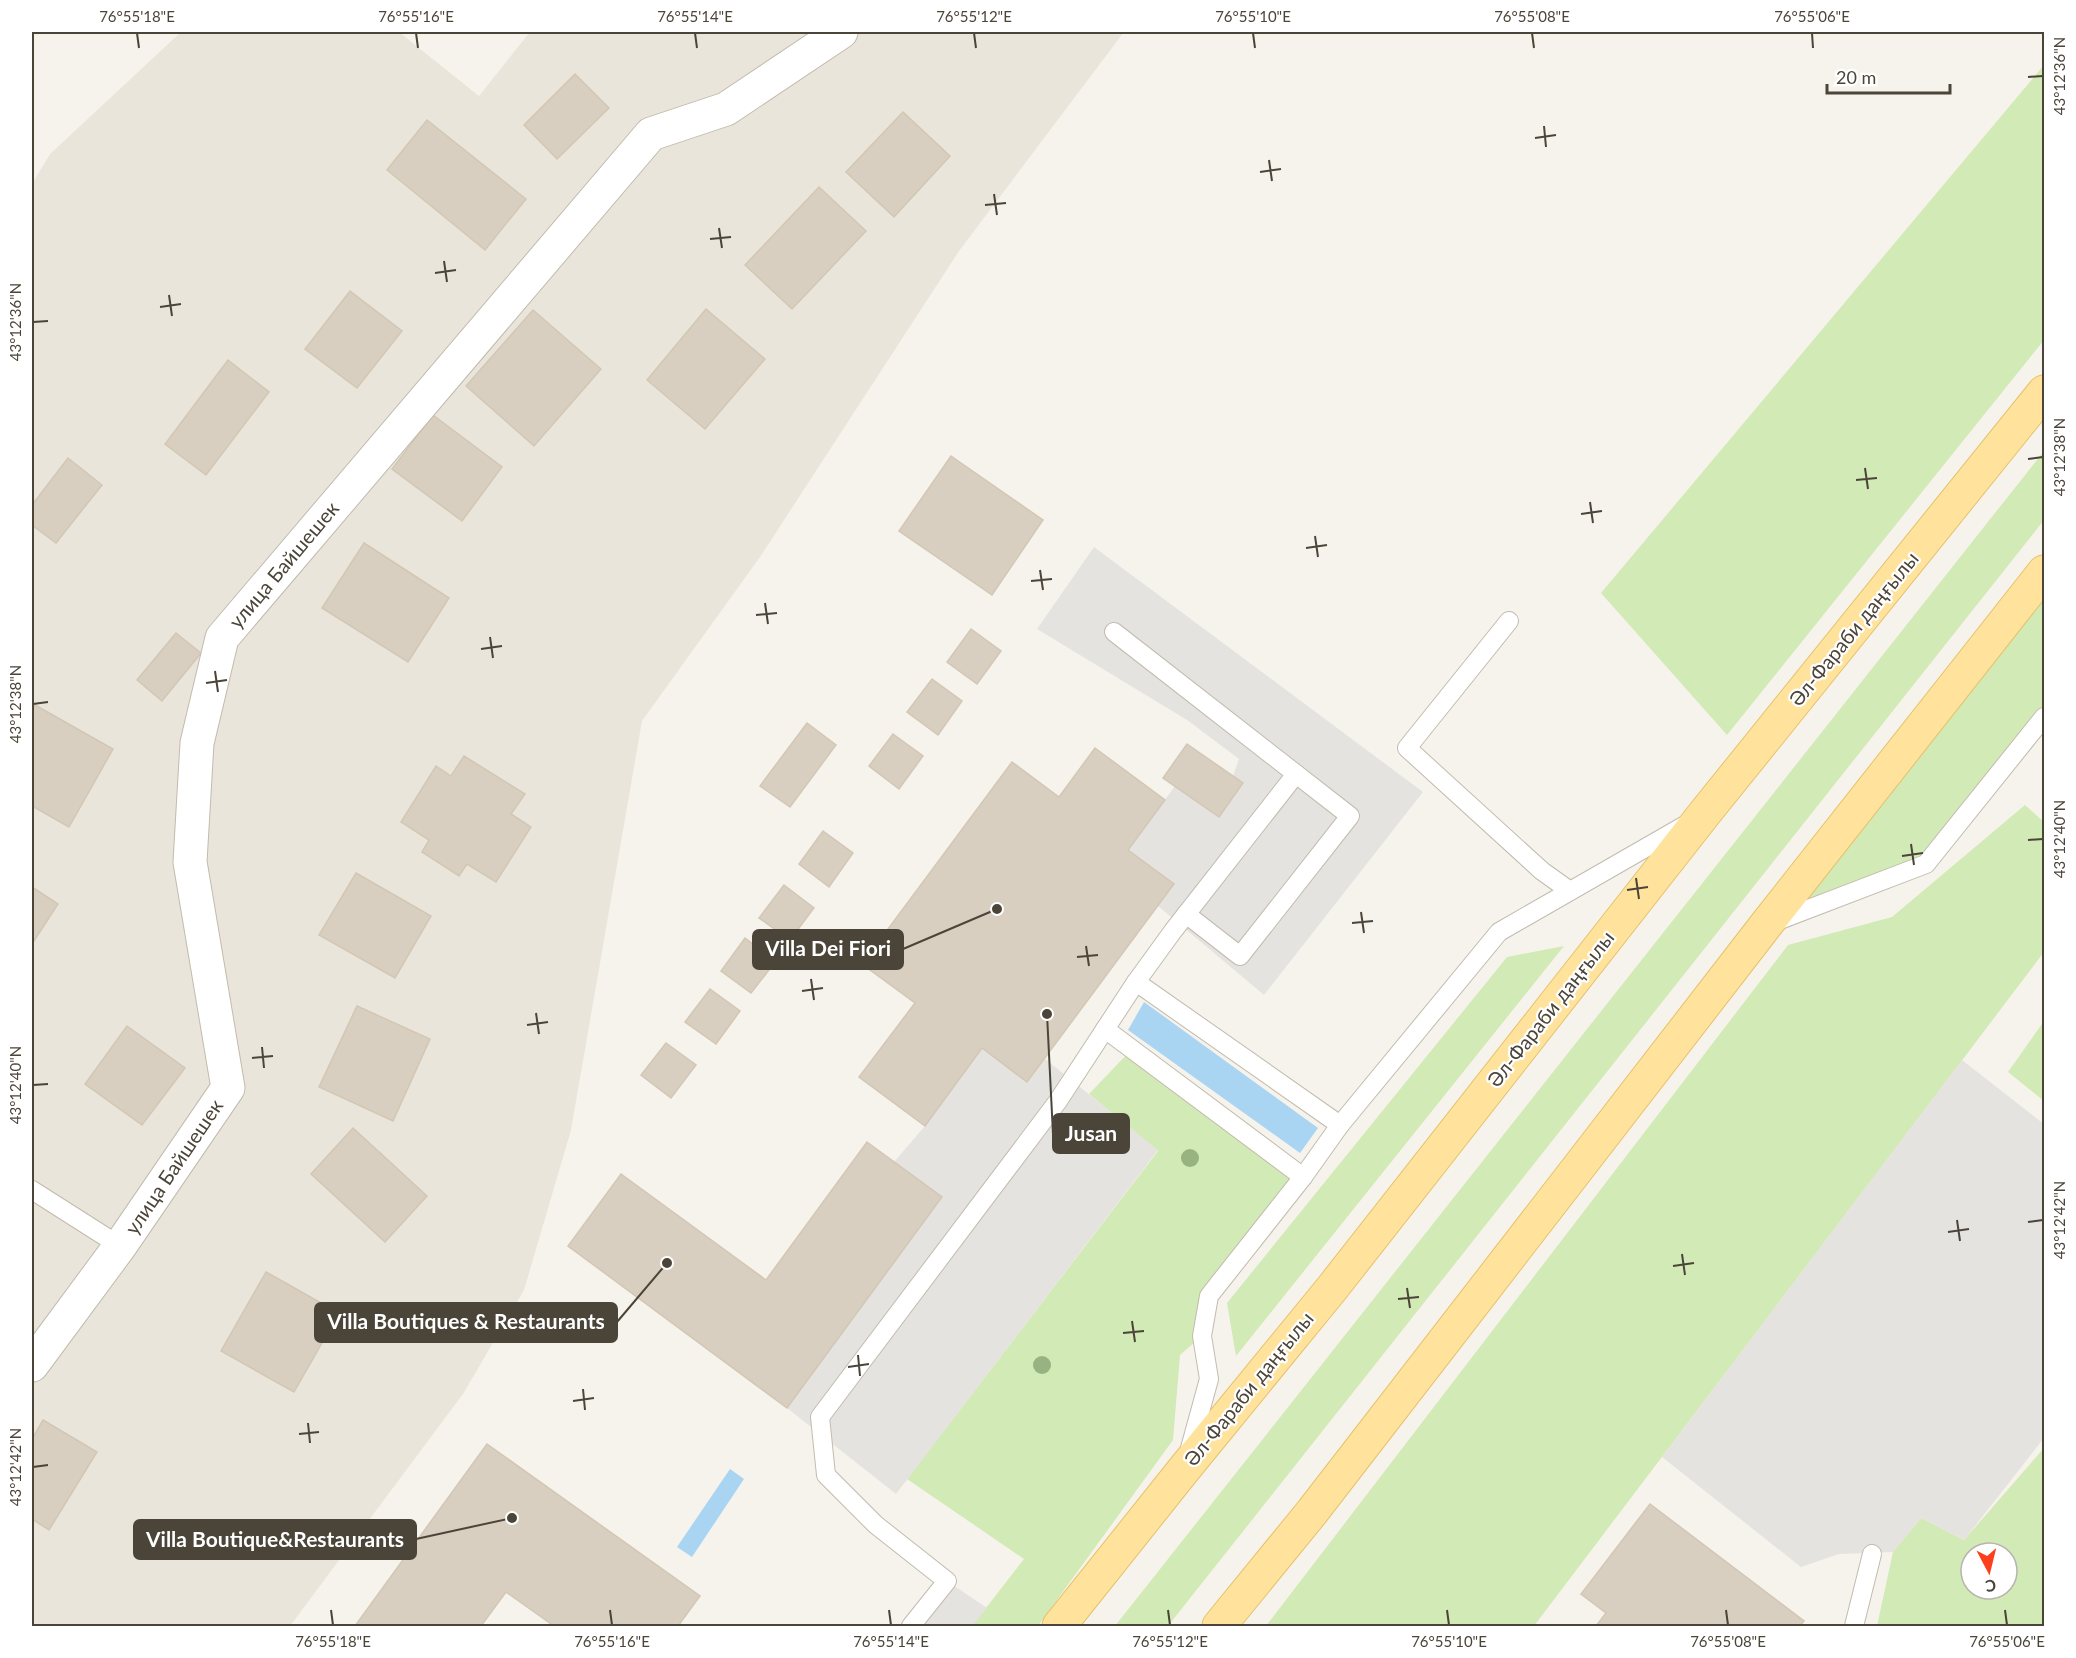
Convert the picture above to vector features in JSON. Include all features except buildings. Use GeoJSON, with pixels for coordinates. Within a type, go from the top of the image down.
{"type":"FeatureCollection","features":[{"type":"Feature","properties":{"kind":"main road","name":"Әл-Фараби даңғылы"},"geometry":{"type":"LineString","coordinates":[[1059,1626],[1333,1287],[1704,814],[2044,392]]}},
{"type":"Feature","properties":{"kind":"main road"},"geometry":{"type":"LineString","coordinates":[[1219,1626],[1312,1512],[1765,926],[2044,572]]}},
{"type":"Feature","properties":{"kind":"street","name":"улица Байшешек"},"geometry":{"type":"LineString","coordinates":[[32,1365],[120,1246],[228,1088],[190,862],[197,743],[222,638],[651,134],[726,110],[841,32]]}},
{"type":"Feature","properties":{"kind":"lane"},"geometry":{"type":"LineString","coordinates":[[1509,621],[1407,748],[1542,870],[1570,891]]}},
{"type":"Feature","properties":{"kind":"lane"},"geometry":{"type":"LineString","coordinates":[[1114,632],[1350,816],[1240,956],[1186,914]]}},
{"type":"Feature","properties":{"kind":"lane"},"geometry":{"type":"LineString","coordinates":[[1765,926],[1926,864],[2043,721]]}},
{"type":"Feature","properties":{"kind":"lane"},"geometry":{"type":"LineString","coordinates":[[911,1626],[947,1581],[876,1525],[826,1475],[820,1417],[1058,1101],[1136,981],[1296,774]]}},
{"type":"Feature","properties":{"kind":"lane"},"geometry":{"type":"LineString","coordinates":[[1185,1468],[1209,1379],[1202,1336],[1209,1296],[1303,1177],[1340,1125],[1499,932],[1704,814]]}},
{"type":"Feature","properties":{"kind":"lane"},"geometry":{"type":"LineString","coordinates":[[1136,981],[1340,1125]]}},
{"type":"Feature","properties":{"kind":"lane"},"geometry":{"type":"LineString","coordinates":[[1105,1029],[1303,1177]]}},
{"type":"Feature","properties":{"kind":"lane"},"geometry":{"type":"LineString","coordinates":[[32,1190],[120,1246]]}},
{"type":"Feature","properties":{"kind":"lane"},"geometry":{"type":"LineString","coordinates":[[1854,1626],[1872,1554]]}},
{"type":"Feature","properties":{"kind":"shaded area"},"geometry":{"type":"Polygon","coordinates":[[[181,32],[399,32],[479,96],[530,32],[1124,32],[959,251],[760,557],[642,721],[571,1130],[524,1290],[463,1394],[290,1626],[32,1626],[32,184],[50,154],[181,32]]]}},
{"type":"Feature","properties":{"kind":"shaded area"},"geometry":{"type":"Polygon","coordinates":[[[1094,547],[1423,792],[1264,995],[1158,906],[1174,884],[1128,850],[1175,786],[1219,816],[1239,759],[1187,720],[1037,629],[1094,547]]]}},
{"type":"Feature","properties":{"kind":"shaded area"},"geometry":{"type":"Polygon","coordinates":[[[982,1048],[1027,1082],[1044,1058],[1158,1150],[896,1494],[787,1408],[942,1197],[894,1162],[925,1126],[982,1048]]]}},
{"type":"Feature","properties":{"kind":"shaded area"},"geometry":{"type":"Polygon","coordinates":[[[1962,1060],[2044,1124],[2044,1438],[1964,1540],[1921,1518],[1893,1552],[1839,1554],[1801,1567],[1662,1457],[1962,1060]]]}},
{"type":"Feature","properties":{"kind":"shaded area"},"geometry":{"type":"Polygon","coordinates":[[[947,1581],[987,1608],[972,1626],[911,1626],[947,1581]]]}},
{"type":"Feature","properties":{"kind":"green space"},"geometry":{"type":"Polygon","coordinates":[[[2044,65],[2044,340],[1727,735],[1601,593],[2044,65]]]}},
{"type":"Feature","properties":{"kind":"green space"},"geometry":{"type":"Polygon","coordinates":[[[2044,451],[2044,520],[1168,1626],[1115,1626],[2044,451]]]}},
{"type":"Feature","properties":{"kind":"green space"},"geometry":{"type":"Polygon","coordinates":[[[2044,586],[2044,716],[1926,864],[1779,920],[2044,586]]]}},
{"type":"Feature","properties":{"kind":"green space"},"geometry":{"type":"Polygon","coordinates":[[[2025,805],[2044,822],[2044,952],[1534,1626],[1266,1626],[1788,945],[1892,917],[2025,805]]]}},
{"type":"Feature","properties":{"kind":"green space"},"geometry":{"type":"Polygon","coordinates":[[[1564,946],[1236,1356],[1227,1303],[1507,957],[1564,946]]]}},
{"type":"Feature","properties":{"kind":"green space"},"geometry":{"type":"Polygon","coordinates":[[[2044,1021],[2044,1101],[2008,1072],[2044,1021]]]}},
{"type":"Feature","properties":{"kind":"green space"},"geometry":{"type":"Polygon","coordinates":[[[1132,1049],[1303,1177],[1209,1296],[1202,1336],[1180,1355],[1173,1440],[1038,1626],[972,1626],[1024,1559],[907,1479],[1158,1151],[1089,1094],[1132,1049]]]}},
{"type":"Feature","properties":{"kind":"green space"},"geometry":{"type":"Polygon","coordinates":[[[2044,1448],[2044,1626],[1877,1626],[1893,1552],[1921,1518],[1964,1540],[2044,1448]]]}},
{"type":"Feature","properties":{"kind":"water"},"geometry":{"type":"Polygon","coordinates":[[[1144,1002],[1318,1128],[1300,1153],[1128,1030],[1144,1002]]]}},
{"type":"Feature","properties":{"kind":"water"},"geometry":{"type":"Polygon","coordinates":[[[730,1469],[744,1479],[692,1557],[677,1547],[730,1469]]]}},
{"type":"Feature","properties":{"kind":"place","name":"Villa Dei Fiori"},"geometry":{"type":"Point","coordinates":[997,909]}},
{"type":"Feature","properties":{"kind":"place","name":"Jusan"},"geometry":{"type":"Point","coordinates":[1047,1014]}},
{"type":"Feature","properties":{"kind":"place","name":"Villa Boutiques & Restaurants"},"geometry":{"type":"Point","coordinates":[667,1263]}},
{"type":"Feature","properties":{"kind":"place","name":"Villa Boutique&Restaurants"},"geometry":{"type":"Point","coordinates":[512,1518]}}]}
